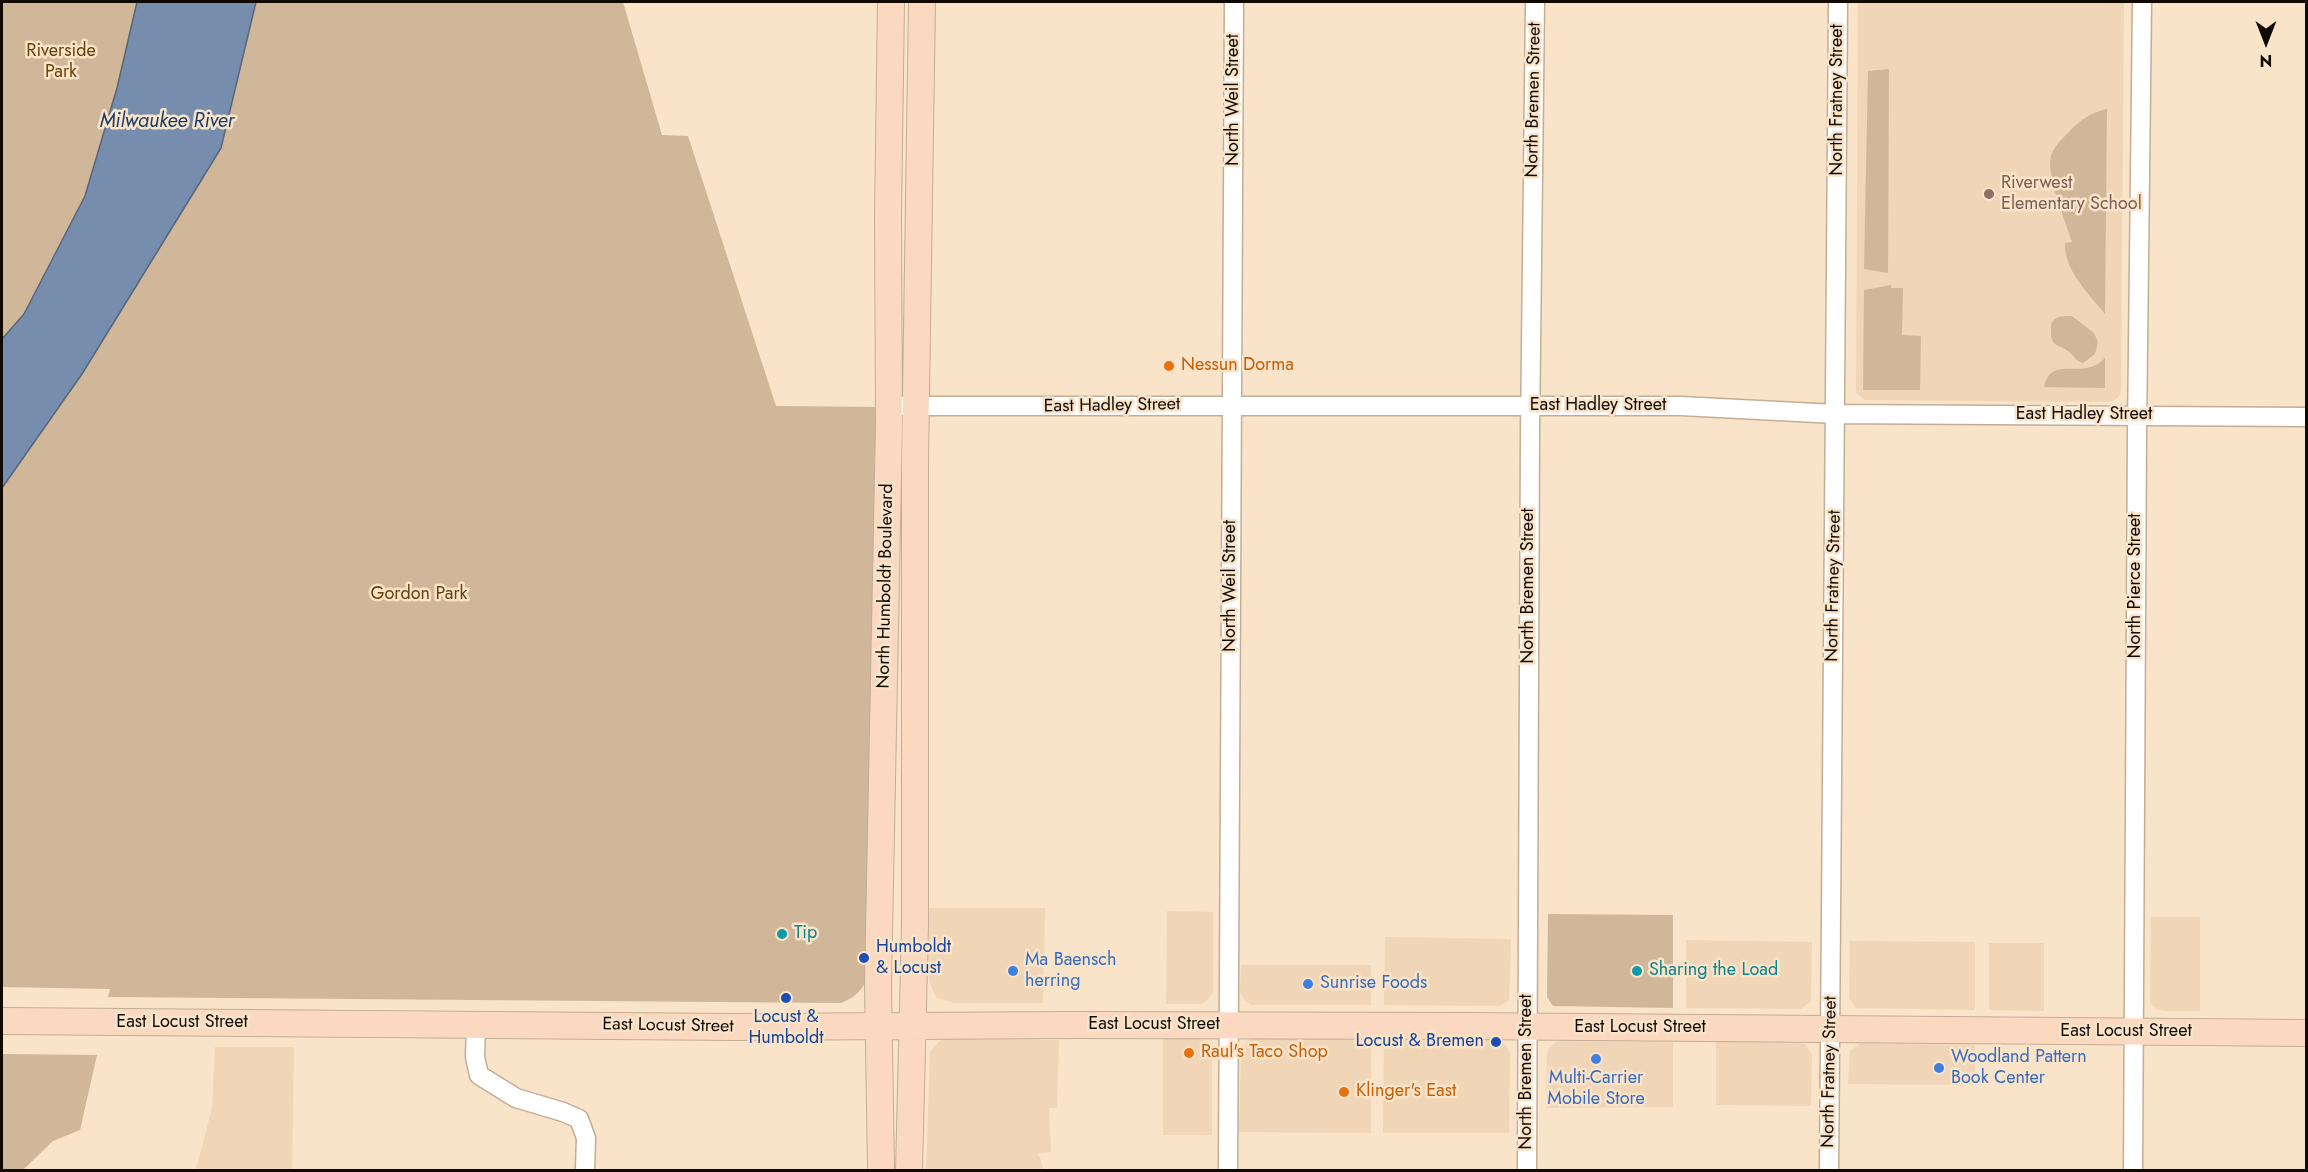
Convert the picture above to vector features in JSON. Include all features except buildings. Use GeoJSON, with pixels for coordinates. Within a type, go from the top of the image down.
{"type":"FeatureCollection","features":[{"type":"Feature","properties":{"kind":"main road","name":"North Humboldt Boulevard"},"geometry":{"type":"LineString","coordinates":[[881,1170],[878,1026],[889,406],[888,216],[891,2]]}},
{"type":"Feature","properties":{"kind":"main road"},"geometry":{"type":"LineString","coordinates":[[909,1170],[915,925],[916,407],[922,2]]}},
{"type":"Feature","properties":{"kind":"main road","name":"East Locust Street"},"geometry":{"type":"LineString","coordinates":[[2,1021],[735,1027],[1229,1025],[2307,1033]]}},
{"type":"Feature","properties":{"kind":"street","name":"North Weil Street"},"geometry":{"type":"LineString","coordinates":[[1228,1170],[1234,2]]}},
{"type":"Feature","properties":{"kind":"street","name":"North Bremen Street"},"geometry":{"type":"LineString","coordinates":[[1527,1170],[1530,406],[1535,2]]}},
{"type":"Feature","properties":{"kind":"street","name":"North Fratney Street"},"geometry":{"type":"LineString","coordinates":[[1829,1170],[1838,2]]}},
{"type":"Feature","properties":{"kind":"street","name":"North Pierce Street"},"geometry":{"type":"LineString","coordinates":[[2133,1170],[2142,2]]}},
{"type":"Feature","properties":{"kind":"street","name":"East Hadley Street"},"geometry":{"type":"LineString","coordinates":[[889,406],[1682,406],[1836,414],[2307,417]]}},
{"type":"Feature","properties":{"kind":"street"},"geometry":{"type":"LineString","coordinates":[[476,1024],[476,1057],[479,1075],[516,1098],[579,1119],[586,1138],[585,1170]]}},
{"type":"Feature","properties":{"kind":"shaded area","name":"Riverwest Elementary School"},"geometry":{"type":"Polygon","coordinates":[[[1858,2],[2124,2],[2121,388],[2120,395],[2115,400],[2109,402],[1865,400],[1856,393],[1858,2]]]}},
{"type":"Feature","properties":{"kind":"shaded area"},"geometry":{"type":"Polygon","coordinates":[[[925,908],[1045,908],[1043,1003],[954,1003],[937,998],[930,984],[925,940],[925,908]]]}},
{"type":"Feature","properties":{"kind":"shaded area"},"geometry":{"type":"Polygon","coordinates":[[[1167,911],[1213,912],[1213,991],[1202,1004],[1166,1004],[1167,911]]]}},
{"type":"Feature","properties":{"kind":"shaded area"},"geometry":{"type":"Polygon","coordinates":[[[2151,917],[2200,917],[2200,1011],[2164,1011],[2152,1005],[2150,1001],[2151,917]]]}},
{"type":"Feature","properties":{"kind":"shaded area"},"geometry":{"type":"Polygon","coordinates":[[[1385,937],[1511,939],[1509,1000],[1500,1006],[1384,1005],[1385,937]]]}},
{"type":"Feature","properties":{"kind":"shaded area"},"geometry":{"type":"Polygon","coordinates":[[[1686,940],[1812,942],[1811,1001],[1801,1009],[1686,1008],[1686,940]]]}},
{"type":"Feature","properties":{"kind":"shaded area"},"geometry":{"type":"Polygon","coordinates":[[[1850,941],[1975,942],[1975,1010],[1856,1008],[1849,998],[1850,941]]]}},
{"type":"Feature","properties":{"kind":"shaded area"},"geometry":{"type":"Polygon","coordinates":[[[1989,943],[2044,943],[2044,1011],[1989,1010],[1989,943]]]}},
{"type":"Feature","properties":{"kind":"shaded area"},"geometry":{"type":"Polygon","coordinates":[[[1241,965],[1371,965],[1371,1005],[1252,1005],[1245,1001],[1240,992],[1241,965]]]}},
{"type":"Feature","properties":{"kind":"shaded area"},"geometry":{"type":"Polygon","coordinates":[[[1163,1038],[1197,1038],[1210,1043],[1212,1049],[1212,1135],[1163,1135],[1163,1038]]]}},
{"type":"Feature","properties":{"kind":"shaded area"},"geometry":{"type":"Polygon","coordinates":[[[1253,1038],[1371,1040],[1371,1133],[1239,1132],[1241,1051],[1247,1041],[1253,1038]]]}},
{"type":"Feature","properties":{"kind":"shaded area"},"geometry":{"type":"Polygon","coordinates":[[[941,1040],[1059,1040],[1057,1108],[1049,1108],[1051,1152],[1038,1153],[1044,1170],[926,1170],[930,1052],[941,1040]]]}},
{"type":"Feature","properties":{"kind":"shaded area"},"geometry":{"type":"Polygon","coordinates":[[[1384,1040],[1497,1040],[1503,1043],[1510,1054],[1509,1133],[1383,1133],[1384,1040]]]}},
{"type":"Feature","properties":{"kind":"shaded area"},"geometry":{"type":"Polygon","coordinates":[[[1558,1041],[1673,1042],[1673,1107],[1546,1108],[1548,1049],[1558,1041]]]}},
{"type":"Feature","properties":{"kind":"shaded area"},"geometry":{"type":"Polygon","coordinates":[[[1716,1042],[1801,1043],[1806,1045],[1812,1055],[1811,1106],[1716,1105],[1716,1042]]]}},
{"type":"Feature","properties":{"kind":"shaded area"},"geometry":{"type":"Polygon","coordinates":[[[1861,1043],[1975,1045],[1975,1085],[1848,1084],[1850,1051],[1861,1043]]]}},
{"type":"Feature","properties":{"kind":"shaded area"},"geometry":{"type":"Polygon","coordinates":[[[215,1047],[294,1047],[292,1170],[196,1170],[212,1108],[215,1047]]]}},
{"type":"Feature","properties":{"kind":"green space","name":"Riverside Park"},"geometry":{"type":"Polygon","coordinates":[[[2,2],[137,2],[117,88],[85,196],[24,314],[2,339],[2,2]]]}},
{"type":"Feature","properties":{"kind":"green space","name":"Gordon Park"},"geometry":{"type":"Polygon","coordinates":[[[256,2],[623,2],[662,135],[688,136],[776,406],[881,407],[881,432],[875,438],[872,801],[867,980],[850,999],[841,1003],[108,997],[110,989],[2,987],[2,488],[72,388],[221,148],[256,2]]]}},
{"type":"Feature","properties":{"kind":"green space"},"geometry":{"type":"Polygon","coordinates":[[[1889,69],[1888,273],[1864,269],[1868,71],[1889,69]]]}},
{"type":"Feature","properties":{"kind":"green space"},"geometry":{"type":"Polygon","coordinates":[[[2107,109],[2105,314],[2079,282],[2069,263],[2065,243],[2072,242],[2055,191],[2050,162],[2057,146],[2078,123],[2086,117],[2107,109]]]}},
{"type":"Feature","properties":{"kind":"green space"},"geometry":{"type":"Polygon","coordinates":[[[1891,285],[1891,288],[1903,288],[1902,335],[1921,336],[1920,390],[1863,390],[1864,290],[1891,285]]]}},
{"type":"Feature","properties":{"kind":"green space"},"geometry":{"type":"Polygon","coordinates":[[[2072,316],[2094,333],[2098,342],[2095,354],[2083,363],[2055,344],[2052,337],[2051,325],[2054,319],[2072,316]]]}},
{"type":"Feature","properties":{"kind":"green space"},"geometry":{"type":"Polygon","coordinates":[[[2105,358],[2105,388],[2044,387],[2048,377],[2054,372],[2061,369],[2088,368],[2097,365],[2105,358]]]}},
{"type":"Feature","properties":{"kind":"green space"},"geometry":{"type":"Polygon","coordinates":[[[1548,914],[1673,915],[1673,1008],[1553,1006],[1547,997],[1548,914]]]}},
{"type":"Feature","properties":{"kind":"green space"},"geometry":{"type":"Polygon","coordinates":[[[2,1054],[97,1055],[80,1130],[53,1141],[23,1170],[2,1170],[2,1054]]]}},
{"type":"Feature","properties":{"kind":"water","name":"Milwaukee River"},"geometry":{"type":"Polygon","coordinates":[[[137,2],[256,2],[221,148],[82,374],[2,488],[2,339],[24,314],[85,196],[117,88],[137,2]]]}},
{"type":"Feature","properties":{"kind":"place","name":"Riverwest Elementary School"},"geometry":{"type":"Point","coordinates":[1989,194]}},
{"type":"Feature","properties":{"kind":"place","name":"Nessun Dorma"},"geometry":{"type":"Point","coordinates":[1169,366]}},
{"type":"Feature","properties":{"kind":"place","name":"Tip"},"geometry":{"type":"Point","coordinates":[782,934]}},
{"type":"Feature","properties":{"kind":"place","name":"Humboldt & Locust"},"geometry":{"type":"Point","coordinates":[864,958]}},
{"type":"Feature","properties":{"kind":"place","name":"Ma Baensch herring"},"geometry":{"type":"Point","coordinates":[1013,971]}},
{"type":"Feature","properties":{"kind":"place","name":"Sharing the Load"},"geometry":{"type":"Point","coordinates":[1637,971]}},
{"type":"Feature","properties":{"kind":"place","name":"Sunrise Foods"},"geometry":{"type":"Point","coordinates":[1308,984]}},
{"type":"Feature","properties":{"kind":"place","name":"Locust & Humboldt"},"geometry":{"type":"Point","coordinates":[786,998]}},
{"type":"Feature","properties":{"kind":"place","name":"Locust & Bremen"},"geometry":{"type":"Point","coordinates":[1496,1042]}},
{"type":"Feature","properties":{"kind":"place","name":"Raul's Taco Shop"},"geometry":{"type":"Point","coordinates":[1189,1053]}},
{"type":"Feature","properties":{"kind":"place","name":"Multi-Carrier Mobile Store"},"geometry":{"type":"Point","coordinates":[1596,1059]}},
{"type":"Feature","properties":{"kind":"place","name":"Woodland Pattern Book Center"},"geometry":{"type":"Point","coordinates":[1939,1068]}},
{"type":"Feature","properties":{"kind":"place","name":"Klinger's East"},"geometry":{"type":"Point","coordinates":[1344,1092]}}]}
